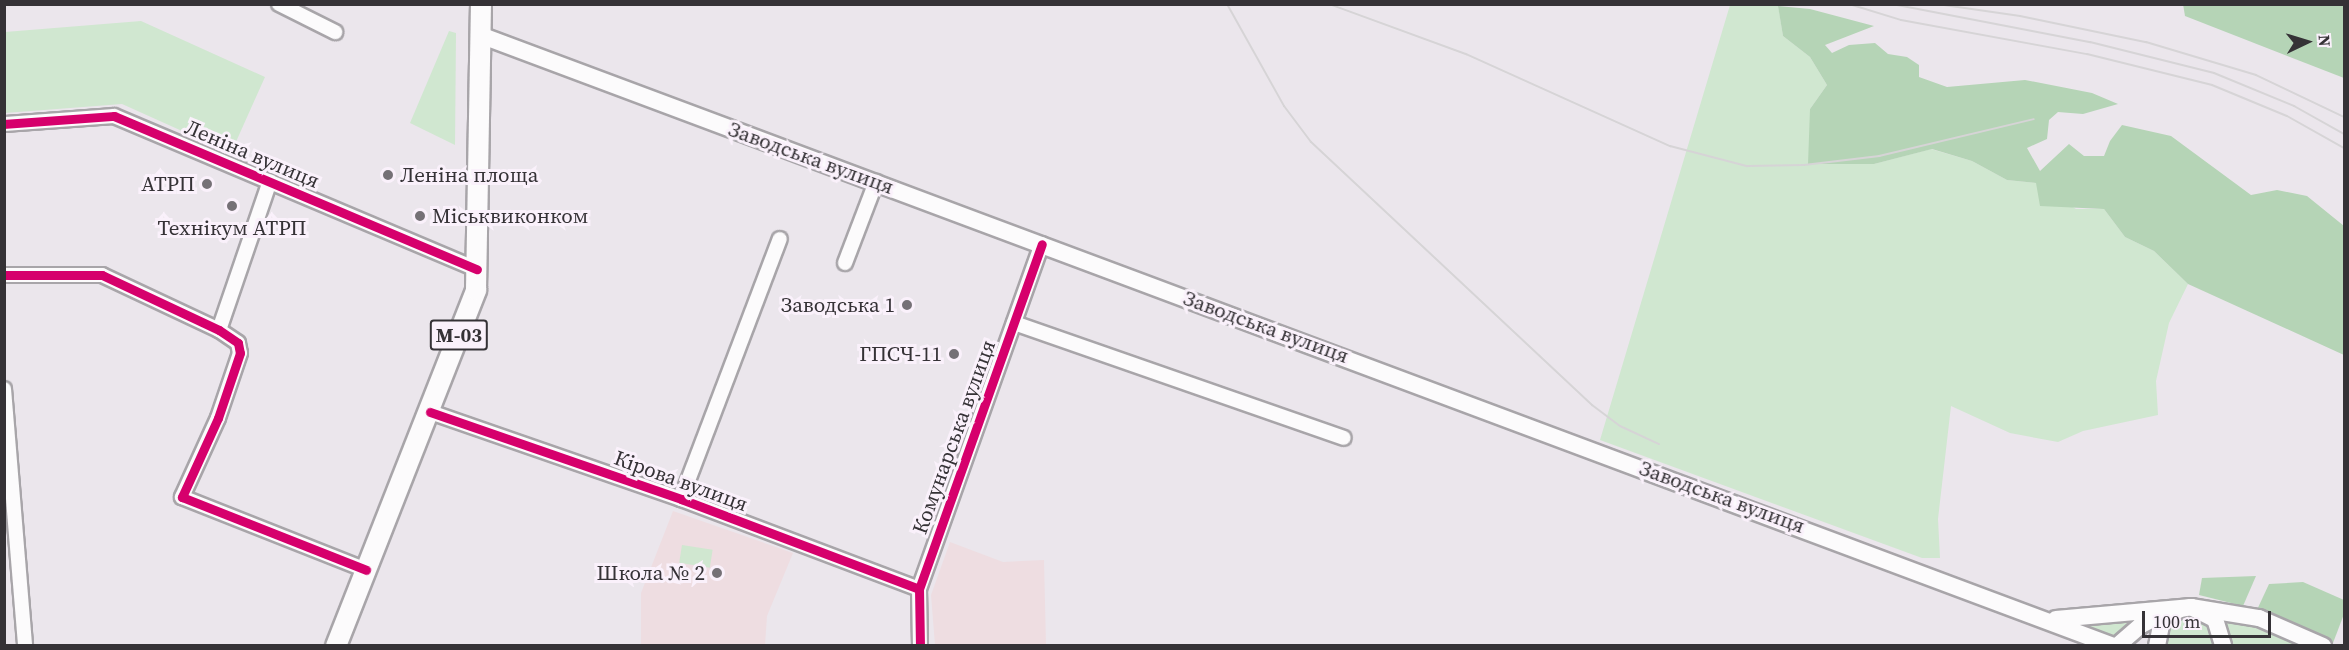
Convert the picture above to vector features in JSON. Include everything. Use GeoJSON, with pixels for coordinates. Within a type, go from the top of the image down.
{"type":"FeatureCollection","features":[{"type":"Feature","properties":{"kind":"highway","name":"М-03"},"geometry":{"type":"LineString","coordinates":[[336,645],[430,412],[476,290],[481,4]]}},
{"type":"Feature","properties":{"kind":"main road","name":"Заводська вулиця"},"geometry":{"type":"LineString","coordinates":[[480,34],[2115,645]]}},
{"type":"Feature","properties":{"kind":"main road"},"geometry":{"type":"LineString","coordinates":[[2115,645],[2161,614],[2191,607]]}},
{"type":"Feature","properties":{"kind":"main road"},"geometry":{"type":"LineString","coordinates":[[2052,620],[2191,607],[2259,618],[2323,645]]}},
{"type":"Feature","properties":{"kind":"main road"},"geometry":{"type":"LineString","coordinates":[[2157,645],[2162,621],[2180,609],[2191,607],[2215,619],[2223,645]]}},
{"type":"Feature","properties":{"kind":"street"},"geometry":{"type":"LineString","coordinates":[[279,4],[335,32]]}},
{"type":"Feature","properties":{"kind":"street","name":"Леніна вулиця"},"geometry":{"type":"LineString","coordinates":[[4,124],[114,116],[477,269]]}},
{"type":"Feature","properties":{"kind":"street"},"geometry":{"type":"LineString","coordinates":[[219,330],[270,181]]}},
{"type":"Feature","properties":{"kind":"street"},"geometry":{"type":"LineString","coordinates":[[845,263],[876,182]]}},
{"type":"Feature","properties":{"kind":"street"},"geometry":{"type":"LineString","coordinates":[[681,499],[780,239]]}},
{"type":"Feature","properties":{"kind":"street","name":"Комунарська вулиця"},"geometry":{"type":"LineString","coordinates":[[920,645],[919,589],[1042,244]]}},
{"type":"Feature","properties":{"kind":"street"},"geometry":{"type":"LineString","coordinates":[[4,275],[102,275],[219,330],[238,343],[240,353],[218,418],[182,497],[366,570]]}},
{"type":"Feature","properties":{"kind":"street"},"geometry":{"type":"LineString","coordinates":[[1014,323],[1344,438]]}},
{"type":"Feature","properties":{"kind":"street"},"geometry":{"type":"LineString","coordinates":[[4,389],[25,645]]}},
{"type":"Feature","properties":{"kind":"street","name":"Кірова вулиця"},"geometry":{"type":"LineString","coordinates":[[430,412],[681,499],[919,589]]}},
{"type":"Feature","properties":{"kind":"shaded area","name":"Школа № 2"},"geometry":{"type":"Polygon","coordinates":[[[673,511],[793,553],[767,616],[765,645],[641,646],[641,593],[673,511]]]}},
{"type":"Feature","properties":{"kind":"shaded area"},"geometry":{"type":"Polygon","coordinates":[[[950,542],[1003,562],[1044,560],[1046,645],[935,645],[931,595],[950,542]]]}},
{"type":"Feature","properties":{"kind":"green space"},"geometry":{"type":"Polygon","coordinates":[[[2183,4],[2344,5],[2344,78],[2185,16],[2183,4]]]}},
{"type":"Feature","properties":{"kind":"green space"},"geometry":{"type":"Polygon","coordinates":[[[1730,5],[1778,5],[1783,36],[1810,57],[1827,85],[1810,109],[1874,164],[1931,149],[1972,161],[2007,180],[2036,183],[2076,209],[2104,209],[2125,237],[2154,251],[2188,284],[2169,323],[2156,381],[2158,415],[2083,431],[2058,442],[2010,433],[1951,406],[1938,519],[1940,558],[1922,558],[1600,440],[1730,5]]]}},
{"type":"Feature","properties":{"kind":"green space"},"geometry":{"type":"Polygon","coordinates":[[[1778,6],[1810,9],[1874,26],[1825,45],[1832,53],[1849,45],[1875,43],[1888,54],[1907,57],[1919,65],[1919,77],[1947,87],[2025,80],[2092,93],[2118,104],[2083,114],[2058,112],[2049,120],[2047,139],[2027,148],[2040,171],[2069,144],[2084,156],[2104,156],[2110,141],[2122,125],[2171,136],[2251,195],[2277,190],[2307,196],[2344,226],[2344,355],[2188,284],[2154,251],[2125,237],[2104,209],[2040,206],[2036,183],[2007,180],[1972,161],[1932,149],[1874,164],[1808,164],[1810,109],[1827,85],[1810,57],[1783,36],[1778,6]]]}},
{"type":"Feature","properties":{"kind":"green space"},"geometry":{"type":"Polygon","coordinates":[[[141,21],[265,77],[231,153],[122,104],[5,113],[5,32],[141,21]]]}},
{"type":"Feature","properties":{"kind":"green space"},"geometry":{"type":"Polygon","coordinates":[[[449,31],[456,33],[455,145],[410,123],[449,31]]]}},
{"type":"Feature","properties":{"kind":"green space"},"geometry":{"type":"Polygon","coordinates":[[[682,545],[713,550],[710,568],[679,563],[682,545]]]}},
{"type":"Feature","properties":{"kind":"green space"},"geometry":{"type":"Polygon","coordinates":[[[2256,576],[2243,606],[2199,595],[2202,578],[2256,576]]]}},
{"type":"Feature","properties":{"kind":"green space"},"geometry":{"type":"Polygon","coordinates":[[[2303,582],[2344,600],[2344,614],[2333,643],[2256,612],[2269,584],[2303,582]]]}},
{"type":"Feature","properties":{"kind":"green space"},"geometry":{"type":"Polygon","coordinates":[[[2150,614],[2116,642],[2069,622],[2150,614]]]}},
{"type":"Feature","properties":{"kind":"green space"},"geometry":{"type":"Polygon","coordinates":[[[2186,614],[2200,617],[2211,627],[2214,645],[2162,645],[2167,625],[2186,614]]]}},
{"type":"Feature","properties":{"kind":"green space"},"geometry":{"type":"Polygon","coordinates":[[[2219,618],[2254,623],[2305,645],[2227,645],[2219,618]]]}},
{"type":"Feature","properties":{"kind":"railway"},"geometry":{"type":"LineString","coordinates":[[1227,4],[1284,106],[1311,142],[1592,405],[1620,426],[1659,444]]}},
{"type":"Feature","properties":{"kind":"railway"},"geometry":{"type":"LineString","coordinates":[[1329,4],[1466,54],[1670,146],[1747,166],[1804,165],[1879,156],[2034,119]]}},
{"type":"Feature","properties":{"kind":"railway"},"geometry":{"type":"LineString","coordinates":[[1849,4],[1901,20],[2087,54],[2212,85],[2287,116],[2344,148]]}},
{"type":"Feature","properties":{"kind":"railway"},"geometry":{"type":"LineString","coordinates":[[1892,4],[2090,42],[2214,73],[2294,106],[2344,134]]}},
{"type":"Feature","properties":{"kind":"railway"},"geometry":{"type":"LineString","coordinates":[[1937,4],[2020,16],[2146,42],[2256,75],[2344,117]]}},
{"type":"Feature","properties":{"kind":"cycle path"},"geometry":{"type":"LineString","coordinates":[[4,124],[114,116],[477,269]]}},
{"type":"Feature","properties":{"kind":"cycle path"},"geometry":{"type":"LineString","coordinates":[[920,646],[919,589],[1042,244]]}},
{"type":"Feature","properties":{"kind":"cycle path"},"geometry":{"type":"LineString","coordinates":[[4,275],[102,275],[219,330],[238,343],[240,353],[218,418],[182,497],[366,570]]}},
{"type":"Feature","properties":{"kind":"cycle path"},"geometry":{"type":"LineString","coordinates":[[430,412],[681,499],[919,589]]}},
{"type":"Feature","properties":{"kind":"place","name":"Леніна площа"},"geometry":{"type":"Point","coordinates":[388,175]}},
{"type":"Feature","properties":{"kind":"place","name":"АТРП"},"geometry":{"type":"Point","coordinates":[207,184]}},
{"type":"Feature","properties":{"kind":"place","name":"Технікум АТРП"},"geometry":{"type":"Point","coordinates":[232,206]}},
{"type":"Feature","properties":{"kind":"place","name":"Міськвиконком"},"geometry":{"type":"Point","coordinates":[420,216]}},
{"type":"Feature","properties":{"kind":"place","name":"Заводська 1"},"geometry":{"type":"Point","coordinates":[907,305]}},
{"type":"Feature","properties":{"kind":"place","name":"ГПСЧ-11"},"geometry":{"type":"Point","coordinates":[954,354]}},
{"type":"Feature","properties":{"kind":"place","name":"Школа № 2"},"geometry":{"type":"Point","coordinates":[717,573]}}]}
